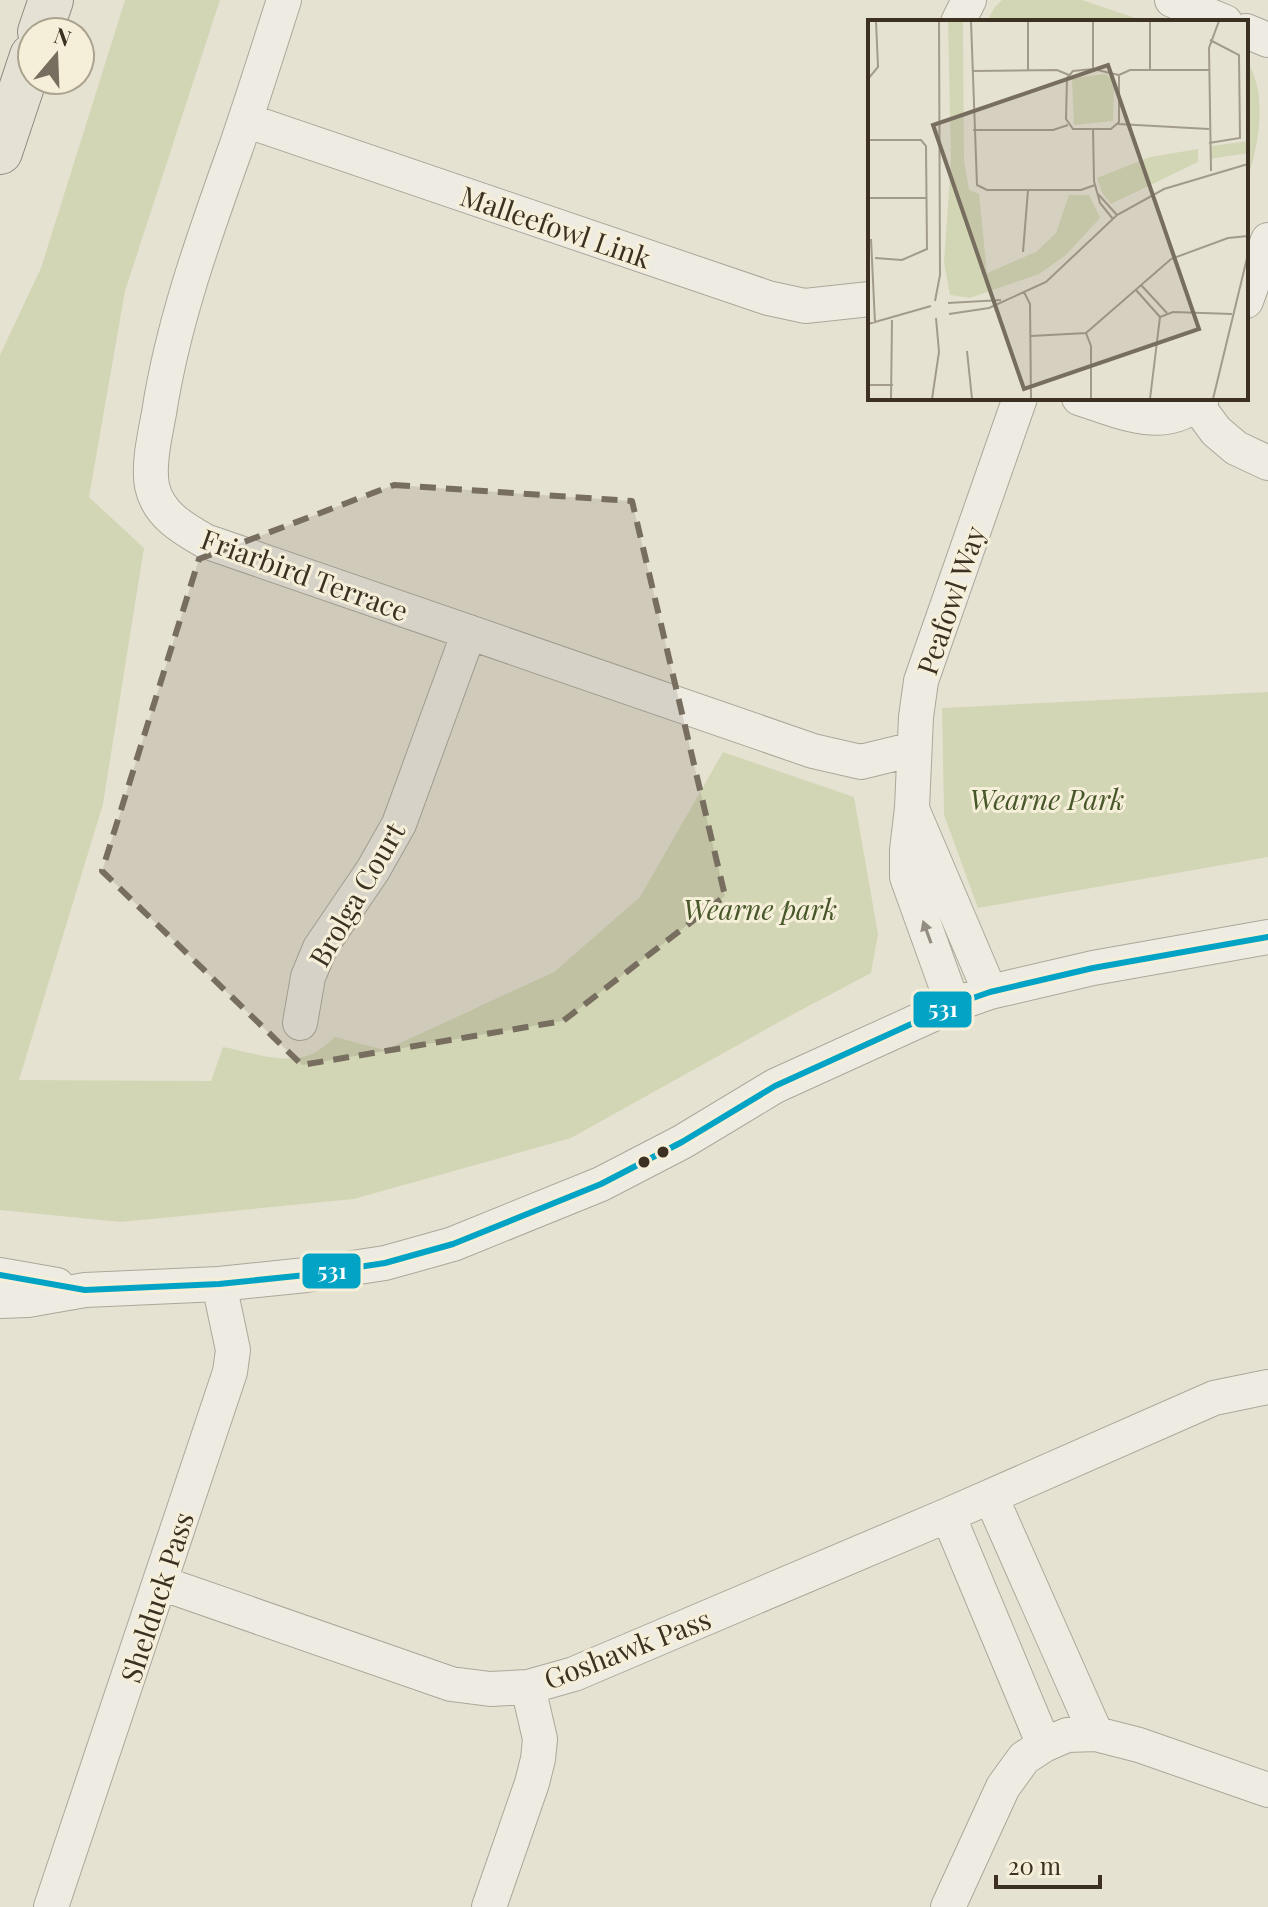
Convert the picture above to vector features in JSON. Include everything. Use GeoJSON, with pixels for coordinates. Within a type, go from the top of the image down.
{"type":"FeatureCollection","features":[{"type":"Feature","properties":{"kind":"main road"},"geometry":{"type":"LineString","coordinates":[[0,152],[19,96]]}},
{"type":"Feature","properties":{"kind":"street","name":"Friarbird Terrace"},"geometry":{"type":"LineString","coordinates":[[284,0],[192,271],[166,367],[152,454],[152,486],[162,509],[180,527],[205,541],[813,751],[861,762],[914,749]]}},
{"type":"Feature","properties":{"kind":"street"},"geometry":{"type":"LineString","coordinates":[[959,20],[969,0]]}},
{"type":"Feature","properties":{"kind":"street"},"geometry":{"type":"LineString","coordinates":[[1172,0],[1220,20]]}},
{"type":"Feature","properties":{"kind":"street"},"geometry":{"type":"LineString","coordinates":[[1248,32],[1268,40]]}},
{"type":"Feature","properties":{"kind":"street","name":"Malleefowl Link"},"geometry":{"type":"LineString","coordinates":[[245,120],[768,298],[805,306],[868,299]]}},
{"type":"Feature","properties":{"kind":"street"},"geometry":{"type":"LineString","coordinates":[[1248,295],[1268,240]]}},
{"type":"Feature","properties":{"kind":"street","name":"Peafowl Way"},"geometry":{"type":"LineString","coordinates":[[953,1005],[907,877],[921,681],[1019,400]]}},
{"type":"Feature","properties":{"kind":"street"},"geometry":{"type":"LineString","coordinates":[[1085,400],[1146,419],[1174,416],[1199,401],[1216,431],[1226,440],[1268,463]]}},
{"type":"Feature","properties":{"kind":"street","name":"Brolga Court"},"geometry":{"type":"LineString","coordinates":[[300,1023],[308,977],[320,948],[373,870],[399,824],[469,632]]}},
{"type":"Feature","properties":{"kind":"street","name":"Peafowl Way"},"geometry":{"type":"LineString","coordinates":[[912,808],[990,992]]}},
{"type":"Feature","properties":{"kind":"street"},"geometry":{"type":"LineString","coordinates":[[0,1301],[28,1300],[85,1290],[219,1284],[306,1275],[385,1263],[453,1244],[601,1184],[682,1142],[775,1086],[953,1005],[990,992],[1093,968],[1268,937]]}},
{"type":"Feature","properties":{"kind":"street"},"geometry":{"type":"LineString","coordinates":[[0,1275],[85,1290]]}},
{"type":"Feature","properties":{"kind":"street","name":"Shelduck Pass"},"geometry":{"type":"LineString","coordinates":[[51,1907],[230,1372],[233,1350],[219,1284]]}},
{"type":"Feature","properties":{"kind":"street","name":"Goshawk Pass"},"geometry":{"type":"LineString","coordinates":[[161,1583],[451,1684],[490,1689],[528,1687],[574,1674],[991,1497],[1214,1398],[1268,1387]]}},
{"type":"Feature","properties":{"kind":"street"},"geometry":{"type":"LineString","coordinates":[[991,1497],[1096,1734]]}},
{"type":"Feature","properties":{"kind":"street"},"geometry":{"type":"LineString","coordinates":[[948,1515],[1044,1745]]}},
{"type":"Feature","properties":{"kind":"street"},"geometry":{"type":"LineString","coordinates":[[489,1907],[538,1759],[540,1739],[528,1687]]}},
{"type":"Feature","properties":{"kind":"street"},"geometry":{"type":"LineString","coordinates":[[948,1907],[1003,1787],[1024,1758],[1067,1735],[1096,1734],[1139,1745],[1268,1790]]}},
{"type":"Feature","properties":{"kind":"highlighted area"},"geometry":{"type":"Polygon","coordinates":[[[394,485],[632,501],[725,896],[563,1021],[302,1065],[102,871],[199,559],[394,485]]]}},
{"type":"Feature","properties":{"kind":"green space","name":"Wearne park"},"geometry":{"type":"Polygon","coordinates":[[[125,0],[220,0],[125,291],[89,497],[144,548],[103,804],[19,1080],[211,1081],[223,1047],[269,1057],[292,1058],[314,1053],[335,1037],[385,1050],[554,972],[640,897],[723,752],[854,797],[878,934],[871,973],[571,1138],[354,1199],[121,1222],[0,1210],[0,355],[41,268],[125,0]]]}},
{"type":"Feature","properties":{"kind":"green space"},"geometry":{"type":"Polygon","coordinates":[[[1002,0],[1082,0],[1141,20],[988,20],[1002,0]]]}},
{"type":"Feature","properties":{"kind":"green space"},"geometry":{"type":"Polygon","coordinates":[[[1248,64],[1259,102],[1255,151],[1248,176],[1248,64]]]}},
{"type":"Feature","properties":{"kind":"green space","name":"Wearne Park"},"geometry":{"type":"Polygon","coordinates":[[[1268,692],[1268,857],[978,908],[944,815],[942,708],[1268,692]]]}},
{"type":"Feature","properties":{"kind":"transit line","name":"531"},"geometry":{"type":"LineString","coordinates":[[0,1275],[85,1290],[219,1284],[385,1263],[453,1244],[601,1184],[682,1142],[775,1086],[953,1005],[990,992],[1093,968],[1268,937]]}}]}
